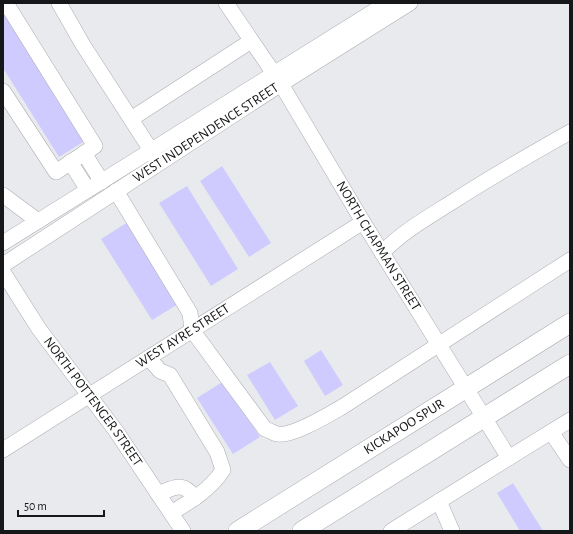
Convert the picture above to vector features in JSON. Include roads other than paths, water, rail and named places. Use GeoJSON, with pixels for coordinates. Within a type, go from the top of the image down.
{"type":"FeatureCollection","features":[{"type":"Feature","properties":{"kind":"main road","name":"KICKAPOO SPUR"},"geometry":{"type":"LineString","coordinates":[[238,531],[570,323]]}},
{"type":"Feature","properties":{"kind":"main road"},"geometry":{"type":"LineString","coordinates":[[302,531],[570,364]]}},
{"type":"Feature","properties":{"kind":"street"},"geometry":{"type":"LineString","coordinates":[[3,91],[56,172],[95,146],[6,3]]}},
{"type":"Feature","properties":{"kind":"street"},"geometry":{"type":"LineString","coordinates":[[59,3],[83,45],[155,157]]}},
{"type":"Feature","properties":{"kind":"street","name":"NORTH CHAPMAN STREET"},"geometry":{"type":"LineString","coordinates":[[226,3],[277,80],[509,458]]}},
{"type":"Feature","properties":{"kind":"street","name":"WEST INDEPENDENCE STREET"},"geometry":{"type":"LineString","coordinates":[[277,80],[387,3]]}},
{"type":"Feature","properties":{"kind":"street","name":"WEST INDEPENDENCE STREET"},"geometry":{"type":"LineString","coordinates":[[3,243],[102,182],[155,157],[277,80],[405,4]]}},
{"type":"Feature","properties":{"kind":"street"},"geometry":{"type":"LineString","coordinates":[[131,119],[251,41]]}},
{"type":"Feature","properties":{"kind":"street"},"geometry":{"type":"LineString","coordinates":[[382,253],[395,239],[498,172],[570,132]]}},
{"type":"Feature","properties":{"kind":"street"},"geometry":{"type":"LineString","coordinates":[[84,153],[102,182]]}},
{"type":"Feature","properties":{"kind":"street","name":"WEST INDEPENDENCE STREET"},"geometry":{"type":"LineString","coordinates":[[3,265],[116,191],[155,157]]}},
{"type":"Feature","properties":{"kind":"street"},"geometry":{"type":"LineString","coordinates":[[70,162],[88,190]]}},
{"type":"Feature","properties":{"kind":"street"},"geometry":{"type":"LineString","coordinates":[[116,191],[190,313],[192,330],[265,429],[278,434],[296,430],[316,422],[570,260]]}},
{"type":"Feature","properties":{"kind":"street"},"geometry":{"type":"LineString","coordinates":[[3,195],[38,221]]}},
{"type":"Feature","properties":{"kind":"street","name":"WEST AYRE STREET"},"geometry":{"type":"LineString","coordinates":[[3,450],[363,222]]}},
{"type":"Feature","properties":{"kind":"street","name":"NORTH POTTENGER STREET"},"geometry":{"type":"LineString","coordinates":[[3,272],[39,329],[91,395],[183,531]]}},
{"type":"Feature","properties":{"kind":"street"},"geometry":{"type":"LineString","coordinates":[[149,358],[160,371],[170,375],[217,452],[223,470],[215,483],[171,513]]}},
{"type":"Feature","properties":{"kind":"street"},"geometry":{"type":"LineString","coordinates":[[393,530],[570,420]]}},
{"type":"Feature","properties":{"kind":"street"},"geometry":{"type":"LineString","coordinates":[[551,432],[570,460]]}},
{"type":"Feature","properties":{"kind":"street"},"geometry":{"type":"LineString","coordinates":[[158,494],[173,487],[181,487],[187,488],[195,498]]}},
{"type":"Feature","properties":{"kind":"street"},"geometry":{"type":"LineString","coordinates":[[439,501],[452,531]]}}]}
